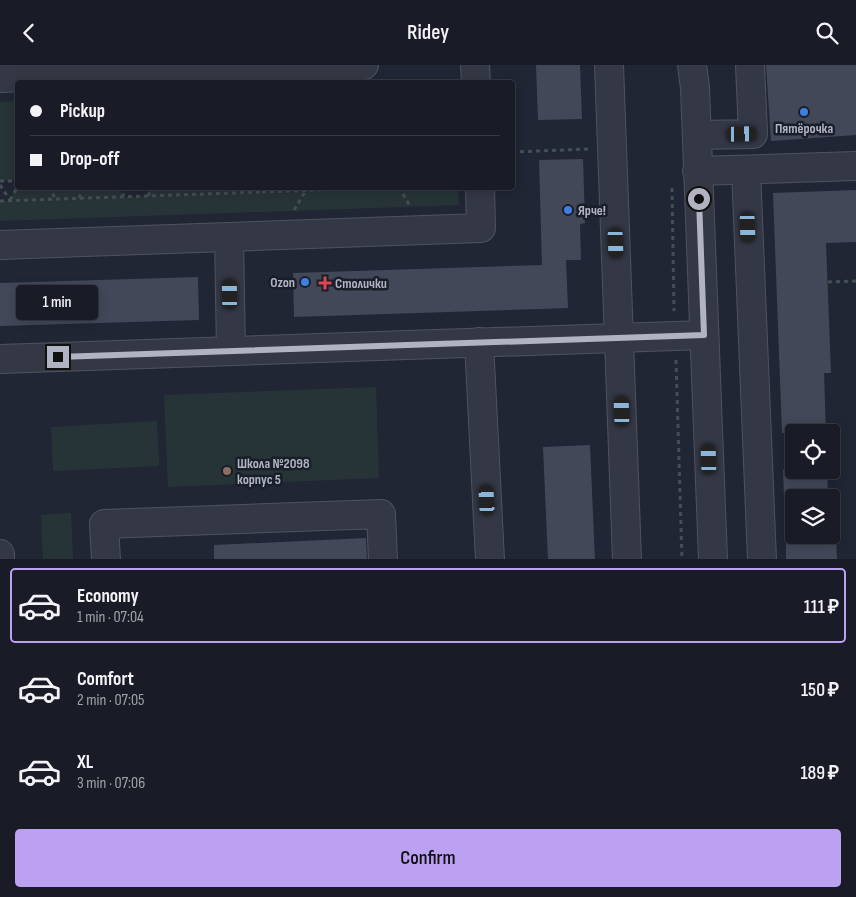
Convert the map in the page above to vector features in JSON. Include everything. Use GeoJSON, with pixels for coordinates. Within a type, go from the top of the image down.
{"type":"FeatureCollection","features":[{"type":"Feature","properties":{"kind":"street"},"geometry":{"type":"LineString","coordinates":[[0,78],[222,67],[364,65]]}},
{"type":"Feature","properties":{"kind":"street"},"geometry":{"type":"LineString","coordinates":[[475,65],[476,80]]}},
{"type":"Feature","properties":{"kind":"street"},"geometry":{"type":"LineString","coordinates":[[609,65],[627,559]]}},
{"type":"Feature","properties":{"kind":"street"},"geometry":{"type":"LineString","coordinates":[[692,65],[696,88],[713,559]]}},
{"type":"Feature","properties":{"kind":"street"},"geometry":{"type":"LineString","coordinates":[[697,135],[753,134],[750,65]]}},
{"type":"Feature","properties":{"kind":"street"},"geometry":{"type":"LineString","coordinates":[[698,171],[856,166]]}},
{"type":"Feature","properties":{"kind":"street"},"geometry":{"type":"LineString","coordinates":[[746,170],[762,559]]}},
{"type":"Feature","properties":{"kind":"street"},"geometry":{"type":"LineString","coordinates":[[0,245],[481,228],[480,190]]}},
{"type":"Feature","properties":{"kind":"street"},"geometry":{"type":"LineString","coordinates":[[230,237],[231,351]]}},
{"type":"Feature","properties":{"kind":"street"},"geometry":{"type":"LineString","coordinates":[[0,359],[704,335]]}},
{"type":"Feature","properties":{"kind":"street"},"geometry":{"type":"LineString","coordinates":[[478,343],[490,559]]}},
{"type":"Feature","properties":{"kind":"street"},"geometry":{"type":"LineString","coordinates":[[106,559],[104,523],[381,514],[383,559]]}},
{"type":"Feature","properties":{"kind":"street"},"geometry":{"type":"LineString","coordinates":[[0,554],[0,559]]}},
{"type":"Feature","properties":{"kind":"path"},"geometry":{"type":"LineString","coordinates":[[515,151],[612,148]]}},
{"type":"Feature","properties":{"kind":"path"},"geometry":{"type":"LineString","coordinates":[[10,201],[0,183],[15,181]]}},
{"type":"Feature","properties":{"kind":"path"},"geometry":{"type":"LineString","coordinates":[[10,201],[16,190]]}},
{"type":"Feature","properties":{"kind":"path"},"geometry":{"type":"LineString","coordinates":[[50,190],[56,199]]}},
{"type":"Feature","properties":{"kind":"path"},"geometry":{"type":"LineString","coordinates":[[79,198],[83,190]]}},
{"type":"Feature","properties":{"kind":"path"},"geometry":{"type":"LineString","coordinates":[[120,190],[124,197]]}},
{"type":"Feature","properties":{"kind":"path"},"geometry":{"type":"LineString","coordinates":[[147,196],[150,190]]}},
{"type":"Feature","properties":{"kind":"path"},"geometry":{"type":"LineString","coordinates":[[189,190],[191,195]]}},
{"type":"Feature","properties":{"kind":"path"},"geometry":{"type":"LineString","coordinates":[[216,194],[218,190]]}},
{"type":"Feature","properties":{"kind":"path"},"geometry":{"type":"LineString","coordinates":[[0,201],[191,195],[277,190]]}},
{"type":"Feature","properties":{"kind":"path"},"geometry":{"type":"LineString","coordinates":[[294,210],[306,190]]}},
{"type":"Feature","properties":{"kind":"path"},"geometry":{"type":"LineString","coordinates":[[400,190],[411,207]]}},
{"type":"Feature","properties":{"kind":"path"},"geometry":{"type":"LineString","coordinates":[[828,282],[856,281]]}},
{"type":"Feature","properties":{"kind":"shaded area"},"geometry":{"type":"Polygon","coordinates":[[[15,101],[15,181],[0,181],[0,102],[15,101]]]}},
{"type":"Feature","properties":{"kind":"shaded area"},"geometry":{"type":"Polygon","coordinates":[[[15,190],[120,190],[125,197],[147,196],[150,190],[458,190],[459,205],[0,221],[0,201],[10,201],[15,190]]]}},
{"type":"Feature","properties":{"kind":"shaded area"},"geometry":{"type":"Polygon","coordinates":[[[376,387],[379,478],[168,487],[164,395],[376,387]]]}},
{"type":"Feature","properties":{"kind":"shaded area"},"geometry":{"type":"Polygon","coordinates":[[[157,421],[159,466],[53,471],[51,427],[157,421]]]}},
{"type":"Feature","properties":{"kind":"shaded area"},"geometry":{"type":"Polygon","coordinates":[[[71,513],[73,559],[43,559],[41,515],[71,513]]]}},
{"type":"Feature","properties":{"kind":"building"},"geometry":{"type":"Polygon","coordinates":[[[536,65],[580,65],[582,119],[538,120],[536,65]]]}},
{"type":"Feature","properties":{"kind":"building"},"geometry":{"type":"Polygon","coordinates":[[[766,65],[856,65],[856,135],[771,141],[766,65]]]}},
{"type":"Feature","properties":{"kind":"building"},"geometry":{"type":"Polygon","coordinates":[[[583,159],[585,223],[580,224],[581,260],[566,260],[568,308],[294,317],[293,273],[542,265],[539,160],[583,159]]]}},
{"type":"Feature","properties":{"kind":"building"},"geometry":{"type":"Polygon","coordinates":[[[856,190],[856,242],[826,243],[831,373],[824,373],[826,424],[785,424],[785,433],[782,433],[773,193],[856,190]]]}},
{"type":"Feature","properties":{"kind":"building"},"geometry":{"type":"Polygon","coordinates":[[[198,277],[199,320],[0,326],[0,283],[198,277]]]}},
{"type":"Feature","properties":{"kind":"building"},"geometry":{"type":"Polygon","coordinates":[[[590,445],[595,559],[548,559],[543,447],[590,445]]]}},
{"type":"Feature","properties":{"kind":"building"},"geometry":{"type":"Polygon","coordinates":[[[783,470],[785,470],[785,479],[827,479],[828,489],[785,489],[784,497],[783,470]]]}},
{"type":"Feature","properties":{"kind":"building"},"geometry":{"type":"Polygon","coordinates":[[[366,538],[367,559],[214,559],[214,545],[366,538]]]}},
{"type":"Feature","properties":{"kind":"building"},"geometry":{"type":"Polygon","coordinates":[[[786,544],[836,544],[837,559],[786,559],[786,544]]]}},
{"type":"Feature","properties":{"kind":"place","name":"Пятёрочка"},"geometry":{"type":"Point","coordinates":[804,112]}},
{"type":"Feature","properties":{"kind":"place","name":"Ярче!"},"geometry":{"type":"Point","coordinates":[568,210]}},
{"type":"Feature","properties":{"kind":"place","name":"Ozon"},"geometry":{"type":"Point","coordinates":[305,282]}},
{"type":"Feature","properties":{"kind":"place","name":"Столички"},"geometry":{"type":"Point","coordinates":[325,283]}},
{"type":"Feature","properties":{"kind":"place","name":"Школа №2098 корпус 5"},"geometry":{"type":"Point","coordinates":[227,471]}},
{"type":"Feature","properties":{"kind":"route"},"geometry":{"type":"LineString","coordinates":[[58,357],[704,335],[699,199]]}}]}
